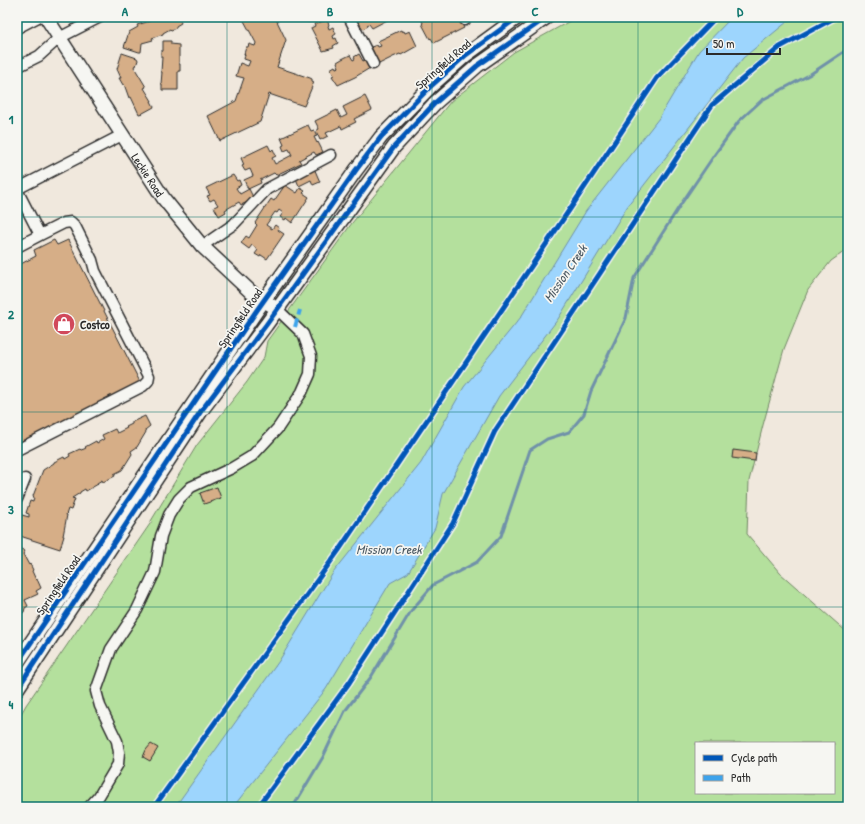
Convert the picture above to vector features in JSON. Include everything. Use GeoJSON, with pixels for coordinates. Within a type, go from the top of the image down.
{"type":"FeatureCollection","features":[{"type":"Feature","properties":{"kind":"main road","name":"Leckie Road"},"geometry":{"type":"LineString","coordinates":[[46,17],[164,200],[202,246],[252,293],[277,310]]}},
{"type":"Feature","properties":{"kind":"main road","name":"Springfield Road"},"geometry":{"type":"LineString","coordinates":[[17,663],[264,301],[381,137],[430,87],[466,55],[518,17]]}},
{"type":"Feature","properties":{"kind":"main road","name":"Springfield Road"},"geometry":{"type":"LineString","coordinates":[[17,689],[201,411],[277,310],[394,147],[435,103],[477,66],[547,17]]}},
{"type":"Feature","properties":{"kind":"street"},"geometry":{"type":"LineString","coordinates":[[17,28],[38,17]]}},
{"type":"Feature","properties":{"kind":"street"},"geometry":{"type":"LineString","coordinates":[[17,67],[39,56],[59,38],[100,17]]}},
{"type":"Feature","properties":{"kind":"street"},"geometry":{"type":"LineString","coordinates":[[348,17],[373,64]]}},
{"type":"Feature","properties":{"kind":"street"},"geometry":{"type":"LineString","coordinates":[[40,235],[17,189],[122,135]]}},
{"type":"Feature","properties":{"kind":"street"},"geometry":{"type":"LineString","coordinates":[[202,246],[234,224],[267,189],[332,155]]}},
{"type":"Feature","properties":{"kind":"street"},"geometry":{"type":"LineString","coordinates":[[17,247],[64,223],[71,222],[75,226],[92,260],[95,272],[149,376],[148,380],[143,386],[17,450]]}},
{"type":"Feature","properties":{"kind":"street"},"geometry":{"type":"LineString","coordinates":[[89,807],[99,796],[118,764],[119,752],[117,741],[100,706],[96,691],[112,649],[136,610],[155,572],[161,536],[169,515],[180,499],[191,487],[232,468],[252,456],[278,428],[302,392],[310,374],[311,356],[303,334],[277,310]]}},
{"type":"Feature","properties":{"kind":"street"},"geometry":{"type":"LineString","coordinates":[[17,482],[25,479],[17,499]]}},
{"type":"Feature","properties":{"kind":"green space"},"geometry":{"type":"Polygon","coordinates":[[[577,17],[848,17],[848,249],[831,261],[808,290],[784,349],[749,481],[747,534],[780,573],[848,633],[848,807],[17,807],[17,721],[26,705],[152,521],[197,445],[247,382],[264,357],[267,341],[352,223],[451,101],[514,52],[577,17]]]}},
{"type":"Feature","properties":{"kind":"water","name":"Mission Creek"},"geometry":{"type":"Polygon","coordinates":[[[732,17],[793,17],[743,58],[627,207],[558,319],[499,396],[443,494],[435,528],[408,573],[390,583],[326,689],[233,807],[175,807],[279,661],[333,573],[421,463],[464,387],[521,317],[586,211],[659,118],[699,51],[732,17]]]}},
{"type":"Feature","properties":{"kind":"building"},"geometry":{"type":"Polygon","coordinates":[[[154,17],[179,17],[181,23],[176,26],[176,28],[170,29],[163,34],[152,38],[153,40],[142,43],[141,52],[124,47],[129,32],[138,27],[137,25],[150,21],[150,19],[154,17]]]}},
{"type":"Feature","properties":{"kind":"building"},"geometry":{"type":"Polygon","coordinates":[[[242,17],[275,17],[286,40],[277,67],[310,78],[314,82],[304,106],[269,94],[260,122],[220,141],[208,116],[236,101],[244,78],[236,76],[240,63],[248,66],[250,61],[244,59],[246,47],[248,47],[249,44],[255,46],[256,43],[242,17]]]}},
{"type":"Feature","properties":{"kind":"building"},"geometry":{"type":"Polygon","coordinates":[[[305,17],[318,17],[318,18],[308,22],[305,17]]]}},
{"type":"Feature","properties":{"kind":"building"},"geometry":{"type":"Polygon","coordinates":[[[393,17],[372,28],[369,24],[363,29],[355,18],[393,17]]]}},
{"type":"Feature","properties":{"kind":"building"},"geometry":{"type":"Polygon","coordinates":[[[453,17],[451,19],[452,21],[459,18],[464,28],[434,43],[431,38],[430,39],[422,24],[421,18],[453,17]]]}},
{"type":"Feature","properties":{"kind":"building"},"geometry":{"type":"Polygon","coordinates":[[[327,20],[329,29],[333,27],[336,34],[333,36],[334,39],[336,38],[338,43],[333,46],[334,48],[323,51],[311,28],[315,26],[314,24],[327,20]]]}},
{"type":"Feature","properties":{"kind":"building"},"geometry":{"type":"Polygon","coordinates":[[[401,30],[405,33],[410,31],[417,46],[401,55],[400,54],[379,64],[371,47],[377,45],[378,47],[381,46],[378,41],[401,30]]]}},
{"type":"Feature","properties":{"kind":"building"},"geometry":{"type":"Polygon","coordinates":[[[163,41],[171,41],[171,44],[179,45],[180,71],[178,71],[178,90],[162,90],[161,51],[163,51],[163,41]]]}},
{"type":"Feature","properties":{"kind":"building"},"geometry":{"type":"Polygon","coordinates":[[[122,53],[137,58],[138,60],[136,66],[135,65],[134,67],[146,87],[144,88],[154,107],[143,113],[139,114],[131,97],[129,98],[124,84],[123,85],[119,78],[121,78],[117,69],[122,53]]]}},
{"type":"Feature","properties":{"kind":"building"},"geometry":{"type":"Polygon","coordinates":[[[359,54],[363,61],[365,60],[366,63],[367,62],[370,68],[338,85],[332,76],[334,75],[330,69],[335,66],[336,68],[339,67],[337,62],[342,59],[350,55],[353,60],[355,59],[354,57],[359,54]]]}},
{"type":"Feature","properties":{"kind":"building"},"geometry":{"type":"Polygon","coordinates":[[[365,96],[372,110],[354,119],[356,122],[342,129],[341,126],[326,133],[328,136],[320,140],[316,131],[319,129],[315,121],[337,110],[341,118],[347,115],[343,107],[365,96]]]}},
{"type":"Feature","properties":{"kind":"building"},"geometry":{"type":"Polygon","coordinates":[[[308,125],[311,131],[314,130],[317,136],[314,137],[323,152],[316,155],[314,152],[299,160],[301,163],[276,175],[274,173],[260,180],[261,183],[248,189],[244,180],[253,176],[250,169],[245,171],[242,166],[244,165],[241,158],[268,145],[271,151],[273,149],[276,156],[272,158],[275,164],[292,155],[289,149],[284,151],[282,146],[284,145],[281,138],[308,125]]]}},
{"type":"Feature","properties":{"kind":"building"},"geometry":{"type":"Polygon","coordinates":[[[314,168],[320,182],[313,185],[311,180],[299,186],[295,176],[314,168]]]}},
{"type":"Feature","properties":{"kind":"building"},"geometry":{"type":"Polygon","coordinates":[[[233,175],[237,181],[239,180],[241,185],[236,188],[240,194],[249,189],[254,199],[241,205],[239,202],[225,210],[226,212],[219,216],[214,207],[218,205],[214,199],[210,201],[207,196],[210,195],[206,188],[233,175]]]}},
{"type":"Feature","properties":{"kind":"building"},"geometry":{"type":"Polygon","coordinates":[[[285,185],[297,193],[300,188],[305,191],[303,193],[309,197],[292,223],[286,218],[285,220],[280,217],[283,213],[279,210],[277,213],[275,212],[266,225],[272,229],[275,225],[279,228],[278,230],[284,234],[267,259],[261,255],[260,257],[255,254],[258,250],[252,245],[249,249],[241,243],[246,236],[249,238],[257,225],[255,223],[271,199],[274,201],[285,185]]]}},
{"type":"Feature","properties":{"kind":"building","name":"Costco"},"geometry":{"type":"Polygon","coordinates":[[[54,240],[57,245],[68,240],[140,382],[17,446],[17,266],[36,256],[34,250],[54,240]]]}},
{"type":"Feature","properties":{"kind":"building"},"geometry":{"type":"Polygon","coordinates":[[[145,416],[150,426],[145,430],[146,432],[137,447],[131,451],[132,454],[122,470],[114,474],[115,476],[103,482],[102,480],[97,483],[98,484],[86,491],[85,489],[72,498],[75,499],[71,510],[68,509],[66,515],[64,536],[60,549],[17,535],[18,521],[20,521],[22,515],[29,517],[29,514],[26,513],[30,501],[33,502],[33,496],[43,470],[54,462],[70,456],[69,454],[80,449],[84,449],[96,441],[97,443],[104,439],[102,435],[115,429],[117,433],[127,428],[126,427],[132,424],[132,422],[145,416]]]}},
{"type":"Feature","properties":{"kind":"building"},"geometry":{"type":"Polygon","coordinates":[[[733,450],[756,453],[755,461],[732,458],[733,450]]]}},
{"type":"Feature","properties":{"kind":"building"},"geometry":{"type":"Polygon","coordinates":[[[217,487],[221,498],[204,504],[200,493],[217,487]]]}},
{"type":"Feature","properties":{"kind":"building"},"geometry":{"type":"Polygon","coordinates":[[[17,547],[25,551],[23,554],[29,565],[30,564],[36,580],[37,579],[41,588],[36,591],[38,594],[25,600],[28,606],[25,608],[24,612],[17,616],[17,547]]]}},
{"type":"Feature","properties":{"kind":"building"},"geometry":{"type":"Polygon","coordinates":[[[151,744],[158,748],[150,761],[143,757],[151,744]]]}},
{"type":"Feature","properties":{"kind":"waterway"},"geometry":{"type":"LineString","coordinates":[[293,807],[323,757],[345,711],[371,677],[411,611],[433,585],[477,562],[501,536],[530,450],[547,439],[569,432],[584,414],[591,391],[626,318],[634,278],[679,207],[739,121],[762,100],[809,75],[848,49]]}},
{"type":"Feature","properties":{"kind":"marked path"},"geometry":{"type":"LineString","coordinates":[[295,327],[300,310]]}},
{"type":"Feature","properties":{"kind":"cycle path"},"geometry":{"type":"LineString","coordinates":[[17,663],[257,310],[381,137],[430,87],[466,55],[518,17]]}},
{"type":"Feature","properties":{"kind":"cycle path"},"geometry":{"type":"LineString","coordinates":[[17,689],[201,411],[266,325],[394,147],[435,103],[477,66],[547,17]]}},
{"type":"Feature","properties":{"kind":"cycle path"},"geometry":{"type":"LineString","coordinates":[[154,807],[339,550],[657,78],[716,17]]}},
{"type":"Feature","properties":{"kind":"cycle path"},"geometry":{"type":"LineString","coordinates":[[258,807],[349,683],[453,523],[495,431],[712,105],[780,47],[836,17]]}},
{"type":"Feature","properties":{"kind":"place","name":"Costco"},"geometry":{"type":"Point","coordinates":[64,324]}}]}
